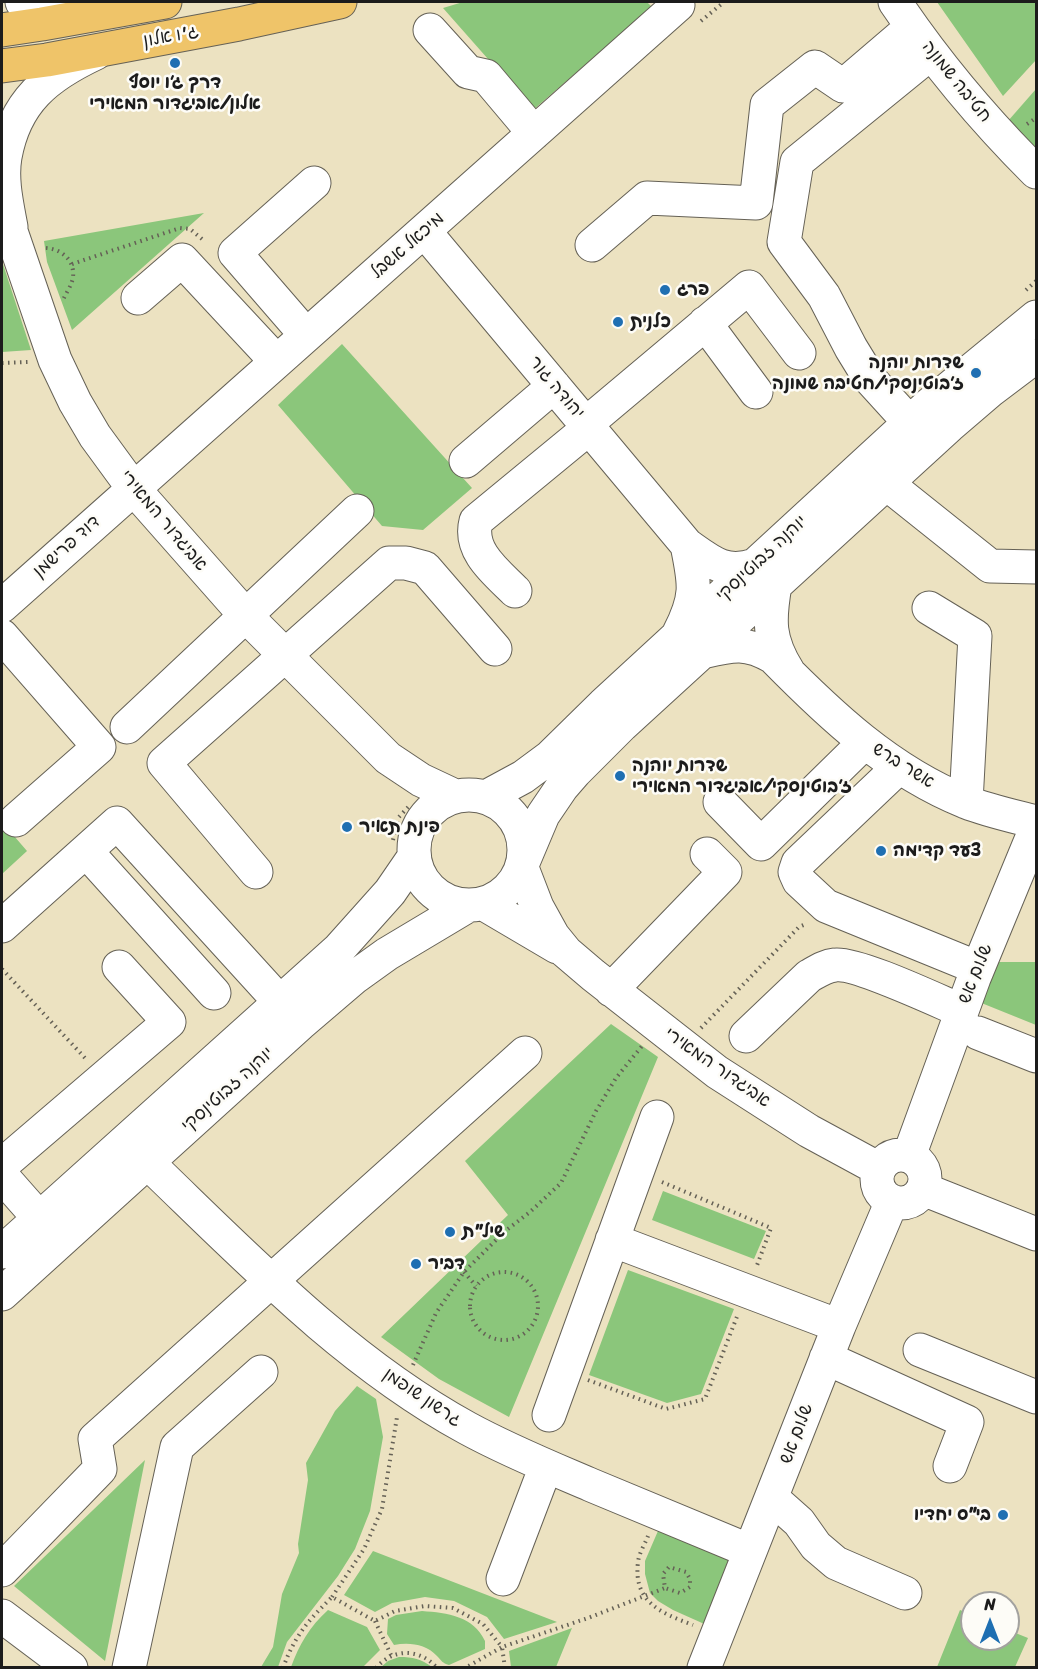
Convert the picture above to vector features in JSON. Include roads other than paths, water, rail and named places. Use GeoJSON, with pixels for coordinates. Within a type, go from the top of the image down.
{"type":"FeatureCollection","features":[{"type":"Feature","properties":{"kind":"main road","name":"ג'ו אלון"},"geometry":{"type":"LineString","coordinates":[[2,30],[165,2]]}},
{"type":"Feature","properties":{"kind":"main road","name":"ג'ו אלון"},"geometry":{"type":"LineString","coordinates":[[2,66],[104,50],[340,2]]}},
{"type":"Feature","properties":{"kind":"street"},"geometry":{"type":"LineString","coordinates":[[22,2],[36,7],[88,16]]}},
{"type":"Feature","properties":{"kind":"street","name":"מיכאל אשבל"},"geometry":{"type":"LineString","coordinates":[[133,488],[425,232],[678,5],[676,2]]}},
{"type":"Feature","properties":{"kind":"street"},"geometry":{"type":"LineString","coordinates":[[592,245],[647,198],[756,203],[767,105],[815,67],[843,86],[913,27]]}},
{"type":"Feature","properties":{"kind":"street"},"geometry":{"type":"LineString","coordinates":[[910,423],[870,379],[824,296],[784,242],[797,162],[913,27]]}},
{"type":"Feature","properties":{"kind":"street","name":"חטיבה שמונה"},"geometry":{"type":"LineString","coordinates":[[913,27],[987,121],[1032,166]]}},
{"type":"Feature","properties":{"kind":"street"},"geometry":{"type":"LineString","coordinates":[[430,30],[468,72],[486,76],[534,133]]}},
{"type":"Feature","properties":{"kind":"street","name":"אביגדור המאירי"},"geometry":{"type":"LineString","coordinates":[[104,50],[70,66],[40,87],[18,116],[4,158],[7,220],[38,314],[75,402],[95,436],[133,488],[246,616],[388,758],[421,780],[470,797]]}},
{"type":"Feature","properties":{"kind":"street"},"geometry":{"type":"LineString","coordinates":[[306,335],[235,253],[314,183]]}},
{"type":"Feature","properties":{"kind":"street","name":"יהודה גור"},"geometry":{"type":"LineString","coordinates":[[425,232],[687,545],[714,564],[765,575]]}},
{"type":"Feature","properties":{"kind":"street"},"geometry":{"type":"LineString","coordinates":[[138,298],[182,260],[276,361]]}},
{"type":"Feature","properties":{"kind":"street"},"geometry":{"type":"LineString","coordinates":[[515,591],[481,555],[473,530],[476,521],[705,323],[749,287],[799,353]]}},
{"type":"Feature","properties":{"kind":"street","name":"יוהנה זבוטינסקי"},"geometry":{"type":"LineString","coordinates":[[470,797],[523,777],[689,645],[765,575],[910,423],[1036,317]]}},
{"type":"Feature","properties":{"kind":"street"},"geometry":{"type":"LineString","coordinates":[[705,323],[756,392]]}},
{"type":"Feature","properties":{"kind":"street","name":"יוהנה זבוטינסקי"},"geometry":{"type":"LineString","coordinates":[[765,575],[886,483],[974,404],[1036,356]]}},
{"type":"Feature","properties":{"kind":"street"},"geometry":{"type":"LineString","coordinates":[[466,460],[554,386]]}},
{"type":"Feature","properties":{"kind":"street"},"geometry":{"type":"LineString","coordinates":[[886,483],[990,566],[1036,567]]}},
{"type":"Feature","properties":{"kind":"street","name":"דוד פרישמן"},"geometry":{"type":"LineString","coordinates":[[2,606],[133,488]]}},
{"type":"Feature","properties":{"kind":"street"},"geometry":{"type":"LineString","coordinates":[[127,727],[357,511]]}},
{"type":"Feature","properties":{"kind":"street"},"geometry":{"type":"LineString","coordinates":[[687,545],[694,588],[689,612],[689,645]]}},
{"type":"Feature","properties":{"kind":"street"},"geometry":{"type":"LineString","coordinates":[[256,872],[164,763],[389,563],[406,563],[425,568],[495,650]]}},
{"type":"Feature","properties":{"kind":"street","name":"אשר ברש"},"geometry":{"type":"LineString","coordinates":[[765,575],[771,632],[778,655],[790,675]]}},
{"type":"Feature","properties":{"kind":"street"},"geometry":{"type":"LineString","coordinates":[[929,608],[975,636],[966,802]]}},
{"type":"Feature","properties":{"kind":"street"},"geometry":{"type":"LineString","coordinates":[[2,636],[99,747],[16,820]]}},
{"type":"Feature","properties":{"kind":"street","name":"יוהנה זבוטינסקי"},"geometry":{"type":"LineString","coordinates":[[523,864],[543,815],[562,787],[622,725],[689,645]]}},
{"type":"Feature","properties":{"kind":"street","name":"אשר ברש"},"geometry":{"type":"LineString","coordinates":[[689,645],[745,645],[758,649],[773,657],[848,729],[899,767],[966,802],[1036,822]]}},
{"type":"Feature","properties":{"kind":"street"},"geometry":{"type":"LineString","coordinates":[[720,802],[760,844],[865,742]]}},
{"type":"Feature","properties":{"kind":"street","name":"אביגדור המאירי"},"geometry":{"type":"LineString","coordinates":[[388,758],[408,797],[412,814],[414,849]]}},
{"type":"Feature","properties":{"kind":"street"},"geometry":{"type":"LineString","coordinates":[[899,767],[798,863],[795,872],[799,881],[826,906],[978,968]]}},
{"type":"Feature","properties":{"kind":"street"},"geometry":{"type":"LineString","coordinates":[[470,797],[500,804],[512,815],[521,828],[525,844],[523,864],[516,880],[496,898],[477,904],[453,903],[439,896],[427,886],[418,872],[414,849],[419,826],[428,813],[440,803],[470,797]]}},
{"type":"Feature","properties":{"kind":"street"},"geometry":{"type":"LineString","coordinates":[[2,926],[117,823],[279,1001]]}},
{"type":"Feature","properties":{"kind":"street","name":"שלום אש"},"geometry":{"type":"LineString","coordinates":[[909,1156],[970,1022],[978,968],[1036,828]]}},
{"type":"Feature","properties":{"kind":"street","name":"יוהנה זבוטינסקי"},"geometry":{"type":"LineString","coordinates":[[2,1252],[339,949],[390,892],[414,849]]}},
{"type":"Feature","properties":{"kind":"street"},"geometry":{"type":"LineString","coordinates":[[86,851],[214,993]]}},
{"type":"Feature","properties":{"kind":"street"},"geometry":{"type":"LineString","coordinates":[[611,990],[724,872],[707,854]]}},
{"type":"Feature","properties":{"kind":"street","name":"אביגדור המאירי"},"geometry":{"type":"LineString","coordinates":[[523,864],[543,920],[566,952],[717,1072],[809,1131],[879,1169]]}},
{"type":"Feature","properties":{"kind":"street","name":"אביגדור המאירי"},"geometry":{"type":"LineString","coordinates":[[477,904],[566,952]]}},
{"type":"Feature","properties":{"kind":"street","name":"יוהנה זבוטינסקי"},"geometry":{"type":"LineString","coordinates":[[2,1294],[355,977],[387,954],[477,904]]}},
{"type":"Feature","properties":{"kind":"street"},"geometry":{"type":"LineString","coordinates":[[746,1036],[809,976],[821,968],[842,965],[862,971],[1036,1056]]}},
{"type":"Feature","properties":{"kind":"street"},"geometry":{"type":"LineString","coordinates":[[2,1165],[169,1022],[119,967]]}},
{"type":"Feature","properties":{"kind":"street"},"geometry":{"type":"LineString","coordinates":[[2,1570],[100,1469],[95,1439],[525,1053]]}},
{"type":"Feature","properties":{"kind":"street"},"geometry":{"type":"LineString","coordinates":[[549,1415],[657,1117]]}},
{"type":"Feature","properties":{"kind":"street"},"geometry":{"type":"LineString","coordinates":[[895,1155],[909,1156],[915,1158],[924,1169],[926,1176],[924,1189],[910,1202],[898,1203],[886,1198],[878,1188],[879,1169],[882,1163],[895,1155]]}},
{"type":"Feature","properties":{"kind":"street","name":"גרשון שופמן"},"geometry":{"type":"LineString","coordinates":[[147,1162],[271,1282],[342,1342],[403,1388],[467,1428],[546,1466],[750,1551]]}},
{"type":"Feature","properties":{"kind":"street"},"geometry":{"type":"LineString","coordinates":[[2,1176],[39,1218]]}},
{"type":"Feature","properties":{"kind":"street"},"geometry":{"type":"LineString","coordinates":[[924,1189],[1036,1234]]}},
{"type":"Feature","properties":{"kind":"street","name":"שלום אש"},"geometry":{"type":"LineString","coordinates":[[704,1668],[826,1358],[892,1201]]}},
{"type":"Feature","properties":{"kind":"street"},"geometry":{"type":"LineString","coordinates":[[612,1240],[839,1326]]}},
{"type":"Feature","properties":{"kind":"street"},"geometry":{"type":"LineString","coordinates":[[920,1350],[1036,1397]]}},
{"type":"Feature","properties":{"kind":"street"},"geometry":{"type":"LineString","coordinates":[[826,1358],[967,1422],[950,1466]]}},
{"type":"Feature","properties":{"kind":"street"},"geometry":{"type":"LineString","coordinates":[[129,1668],[177,1447],[261,1372]]}},
{"type":"Feature","properties":{"kind":"street"},"geometry":{"type":"LineString","coordinates":[[503,1579],[546,1466]]}},
{"type":"Feature","properties":{"kind":"street"},"geometry":{"type":"LineString","coordinates":[[771,1500],[799,1522],[816,1546],[836,1563],[905,1593]]}},
{"type":"Feature","properties":{"kind":"street"},"geometry":{"type":"LineString","coordinates":[[2,1616],[71,1668]]}},
{"type":"Feature","properties":{"kind":"place","name":"דרך ג׳ו יוסף אלון/אביגדור המאירי"},"geometry":{"type":"Point","coordinates":[175,63]}},
{"type":"Feature","properties":{"kind":"place","name":"פרג"},"geometry":{"type":"Point","coordinates":[665,290]}},
{"type":"Feature","properties":{"kind":"place","name":"כלנית"},"geometry":{"type":"Point","coordinates":[618,322]}},
{"type":"Feature","properties":{"kind":"place","name":"שדרות יוהנה ז׳בוטינסקי/חטיבה שמונה"},"geometry":{"type":"Point","coordinates":[976,373]}},
{"type":"Feature","properties":{"kind":"place","name":"שדרות יוהנה ז׳בוטינסקי/אביגדור המאירי"},"geometry":{"type":"Point","coordinates":[620,776]}},
{"type":"Feature","properties":{"kind":"place","name":"פינת תאיר"},"geometry":{"type":"Point","coordinates":[347,827]}},
{"type":"Feature","properties":{"kind":"place","name":"צעד קדימה"},"geometry":{"type":"Point","coordinates":[881,851]}},
{"type":"Feature","properties":{"kind":"place","name":"שיל\"ת"},"geometry":{"type":"Point","coordinates":[450,1232]}},
{"type":"Feature","properties":{"kind":"place","name":"דביר"},"geometry":{"type":"Point","coordinates":[416,1264]}},
{"type":"Feature","properties":{"kind":"place","name":"בי\"ס יחדיו"},"geometry":{"type":"Point","coordinates":[1003,1515]}}]}
